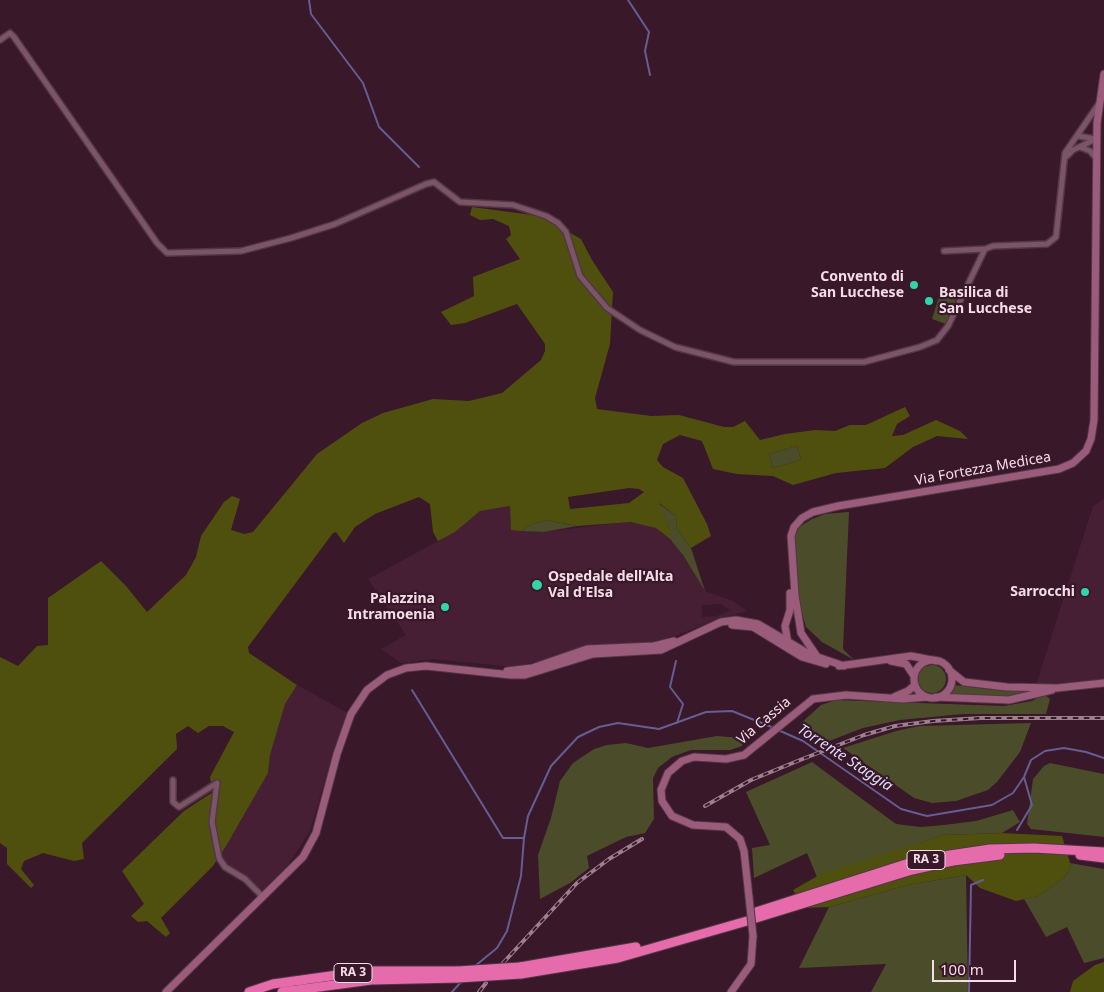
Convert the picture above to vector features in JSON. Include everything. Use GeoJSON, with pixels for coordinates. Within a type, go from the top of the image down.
{"type":"FeatureCollection","features":[{"type":"Feature","properties":{"kind":"highway","name":"RA 3"},"geometry":{"type":"LineString","coordinates":[[752,917],[901,866],[950,855],[990,849],[1034,848],[1104,852]]}},
{"type":"Feature","properties":{"kind":"highway","name":"RA 3"},"geometry":{"type":"LineString","coordinates":[[282,992],[371,980],[520,971],[618,958],[903,872],[953,861],[992,855],[1033,854],[1104,858]]}},
{"type":"Feature","properties":{"kind":"highway","name":"RA 3"},"geometry":{"type":"LineString","coordinates":[[249,992],[273,984],[366,971],[458,975]]}},
{"type":"Feature","properties":{"kind":"main road","name":"Via Fortezza Medicea"},"geometry":{"type":"LineString","coordinates":[[792,531],[802,518],[817,511],[1052,470],[1070,465],[1084,455],[1091,439],[1094,420],[1096,138],[1098,105],[1104,74]]}},
{"type":"Feature","properties":{"kind":"main road"},"geometry":{"type":"LineString","coordinates":[[792,531],[788,544],[791,606],[786,624],[787,640],[788,645],[810,660]]}},
{"type":"Feature","properties":{"kind":"main road"},"geometry":{"type":"LineString","coordinates":[[792,531],[791,550],[798,622],[805,640],[818,657]]}},
{"type":"Feature","properties":{"kind":"main road"},"geometry":{"type":"LineString","coordinates":[[166,992],[262,896],[289,873],[303,857],[316,833],[345,728],[351,714],[370,688],[387,675],[415,666],[484,671],[511,676],[524,675],[587,655],[659,651],[674,646],[721,622],[743,620],[758,624],[818,657],[844,666]]}},
{"type":"Feature","properties":{"kind":"main road"},"geometry":{"type":"LineString","coordinates":[[772,631],[786,624]]}},
{"type":"Feature","properties":{"kind":"main road"},"geometry":{"type":"LineString","coordinates":[[712,627],[751,626],[810,660],[844,666],[916,656],[937,661]]}},
{"type":"Feature","properties":{"kind":"main road"},"geometry":{"type":"LineString","coordinates":[[484,671],[527,669],[584,650],[657,646],[685,639]]}},
{"type":"Feature","properties":{"kind":"main road"},"geometry":{"type":"LineString","coordinates":[[888,660],[904,663],[914,676],[915,684],[922,694],[927,697]]}},
{"type":"Feature","properties":{"kind":"main road"},"geometry":{"type":"LineString","coordinates":[[914,676],[920,665],[931,660],[937,661]]}},
{"type":"Feature","properties":{"kind":"main road","name":"Via Cassia"},"geometry":{"type":"LineString","coordinates":[[937,661],[967,682],[1007,687],[1057,688],[1104,683]]}},
{"type":"Feature","properties":{"kind":"main road"},"geometry":{"type":"LineString","coordinates":[[936,697],[946,692],[950,687],[949,670]]}},
{"type":"Feature","properties":{"kind":"main road"},"geometry":{"type":"LineString","coordinates":[[893,698],[908,691],[915,684]]}},
{"type":"Feature","properties":{"kind":"main road","name":"Via Cassia"},"geometry":{"type":"LineString","coordinates":[[731,992],[751,964],[753,936],[744,851],[740,839],[726,827],[685,823],[672,816],[662,800],[661,790],[668,773],[682,761],[694,758],[729,759],[744,755],[813,698],[846,694],[893,698],[936,697],[1009,700],[1057,688]]}},
{"type":"Feature","properties":{"kind":"street"},"geometry":{"type":"LineString","coordinates":[[0,40],[10,33],[14,37],[157,243],[167,253],[241,251],[291,238],[335,224],[434,182],[460,202],[513,205],[546,216],[558,223],[566,232],[580,276],[607,308],[640,330],[675,347],[734,362],[864,362],[920,347],[937,340],[948,326],[985,250]]}},
{"type":"Feature","properties":{"kind":"street"},"geometry":{"type":"LineString","coordinates":[[944,251],[985,250],[993,246],[1047,244],[1054,240],[1058,234],[1066,151],[1098,105]]}},
{"type":"Feature","properties":{"kind":"street"},"geometry":{"type":"LineString","coordinates":[[1078,136],[1096,138]]}},
{"type":"Feature","properties":{"kind":"street"},"geometry":{"type":"LineString","coordinates":[[1064,161],[1070,152],[1096,138]]}},
{"type":"Feature","properties":{"kind":"street"},"geometry":{"type":"LineString","coordinates":[[1080,147],[1096,158]]}},
{"type":"Feature","properties":{"kind":"street"},"geometry":{"type":"LineString","coordinates":[[173,780],[173,802],[179,807],[217,782],[212,822],[219,858],[225,867],[262,896]]}},
{"type":"Feature","properties":{"kind":"shaded area"},"geometry":{"type":"Polygon","coordinates":[[[472,207],[540,216],[581,239],[613,292],[610,344],[595,398],[597,409],[651,416],[679,415],[724,427],[733,427],[745,421],[760,440],[785,434],[815,430],[835,431],[850,425],[866,425],[905,407],[910,416],[897,424],[892,436],[903,435],[936,420],[960,431],[968,439],[937,436],[913,447],[885,468],[836,473],[793,485],[773,476],[737,474],[713,469],[702,441],[680,435],[663,444],[657,460],[663,467],[683,478],[707,524],[711,536],[691,548],[677,529],[676,516],[659,503],[670,531],[670,539],[656,528],[631,522],[577,526],[546,520],[532,524],[521,531],[511,530],[510,506],[480,511],[455,532],[438,541],[433,532],[430,504],[419,497],[375,514],[355,527],[344,543],[336,532],[333,533],[248,647],[249,653],[297,685],[285,704],[270,755],[268,773],[226,846],[213,866],[161,918],[170,933],[166,937],[147,921],[138,922],[131,916],[144,904],[122,871],[184,811],[213,792],[210,777],[234,732],[223,726],[209,726],[198,733],[188,726],[176,734],[177,749],[82,843],[84,859],[74,861],[43,853],[24,861],[21,869],[34,885],[31,888],[7,864],[7,848],[0,843],[0,657],[18,666],[37,646],[48,645],[48,598],[101,561],[126,586],[147,612],[186,575],[196,557],[201,536],[224,502],[232,496],[240,499],[231,530],[244,534],[253,532],[317,454],[362,423],[383,413],[433,399],[469,401],[502,393],[541,360],[545,351],[545,344],[517,304],[465,323],[451,325],[441,312],[474,296],[473,277],[520,259],[506,239],[511,235],[509,226],[493,219],[480,220],[470,215],[472,207]],[[797,446],[769,454],[773,468],[801,460],[797,446]],[[629,488],[568,497],[570,509],[629,503],[644,492],[639,489],[629,488]]]}},
{"type":"Feature","properties":{"kind":"shaded area","name":"Sarrocchi"},"geometry":{"type":"Polygon","coordinates":[[[1104,499],[1104,679],[1036,685],[1093,506],[1104,499]]]}},
{"type":"Feature","properties":{"kind":"shaded area","name":"Ospedale dell'Alta Val d'Elsa"},"geometry":{"type":"Polygon","coordinates":[[[510,506],[511,530],[544,532],[625,522],[641,523],[656,528],[677,546],[705,591],[733,601],[747,611],[716,620],[660,642],[597,646],[514,667],[433,659],[401,663],[381,649],[406,635],[368,579],[455,532],[480,511],[510,506]],[[721,604],[702,605],[702,617],[717,616],[730,610],[721,604]]]}},
{"type":"Feature","properties":{"kind":"shaded area"},"geometry":{"type":"Polygon","coordinates":[[[297,685],[348,713],[336,743],[310,831],[286,868],[263,890],[225,862],[220,855],[268,773],[270,755],[285,704],[297,685]]]}},
{"type":"Feature","properties":{"kind":"shaded area"},"geometry":{"type":"Polygon","coordinates":[[[1002,833],[1062,836],[1071,866],[1065,877],[1038,896],[1016,901],[980,888],[966,875],[908,885],[829,907],[805,908],[793,890],[821,874],[944,835],[1002,833]]]}},
{"type":"Feature","properties":{"kind":"shaded area"},"geometry":{"type":"Polygon","coordinates":[[[1104,962],[1104,992],[1070,992],[1073,981],[1095,965],[1104,962]]]}},
{"type":"Feature","properties":{"kind":"green space"},"geometry":{"type":"Polygon","coordinates":[[[941,290],[957,297],[946,324],[932,319],[941,290]]]}},
{"type":"Feature","properties":{"kind":"green space"},"geometry":{"type":"Polygon","coordinates":[[[797,446],[801,460],[773,468],[769,454],[797,446]]]}},
{"type":"Feature","properties":{"kind":"green space"},"geometry":{"type":"Polygon","coordinates":[[[658,503],[676,516],[677,529],[691,548],[705,591],[683,555],[670,539],[670,531],[658,503]]]}},
{"type":"Feature","properties":{"kind":"green space"},"geometry":{"type":"Polygon","coordinates":[[[849,512],[843,649],[854,660],[822,642],[806,627],[798,600],[794,538],[799,527],[812,519],[825,514],[849,512]]]}},
{"type":"Feature","properties":{"kind":"green space"},"geometry":{"type":"Polygon","coordinates":[[[546,520],[577,526],[544,532],[521,531],[532,524],[546,520]]]}},
{"type":"Feature","properties":{"kind":"green space"},"geometry":{"type":"Polygon","coordinates":[[[932,665],[942,669],[946,679],[942,689],[932,693],[922,689],[918,679],[922,669],[932,665]]]}},
{"type":"Feature","properties":{"kind":"green space"},"geometry":{"type":"Polygon","coordinates":[[[954,685],[996,690],[1032,690],[1033,692],[1000,698],[949,694],[954,685]]]}},
{"type":"Feature","properties":{"kind":"green space"},"geometry":{"type":"Polygon","coordinates":[[[1044,694],[1050,699],[1046,714],[963,714],[900,720],[863,728],[824,743],[800,724],[821,705],[836,700],[1004,706],[1032,701],[1044,694]]]}},
{"type":"Feature","properties":{"kind":"green space"},"geometry":{"type":"Polygon","coordinates":[[[1031,723],[1020,752],[997,782],[988,790],[956,801],[932,803],[914,798],[843,748],[896,731],[919,726],[1031,723]]]}},
{"type":"Feature","properties":{"kind":"green space"},"geometry":{"type":"Polygon","coordinates":[[[717,736],[740,738],[743,741],[742,746],[730,750],[691,750],[672,757],[658,768],[653,778],[654,819],[645,833],[626,837],[587,856],[589,868],[570,883],[540,899],[538,855],[551,818],[560,781],[573,763],[594,749],[607,745],[626,743],[648,748],[717,736]]]}},
{"type":"Feature","properties":{"kind":"green space"},"geometry":{"type":"Polygon","coordinates":[[[812,762],[896,824],[921,827],[944,825],[976,821],[1013,810],[1020,822],[1002,833],[944,835],[817,877],[807,853],[754,878],[752,848],[770,845],[746,792],[812,762]]]}},
{"type":"Feature","properties":{"kind":"green space"},"geometry":{"type":"Polygon","coordinates":[[[1050,763],[1104,774],[1104,837],[1031,829],[1027,824],[1033,779],[1044,766],[1050,763]]]}},
{"type":"Feature","properties":{"kind":"green space"},"geometry":{"type":"Polygon","coordinates":[[[1070,863],[1104,869],[1104,958],[1084,963],[1067,927],[1046,937],[1024,899],[1038,896],[1065,877],[1071,866],[1070,863]]]}},
{"type":"Feature","properties":{"kind":"green space"},"geometry":{"type":"Polygon","coordinates":[[[966,875],[968,992],[871,992],[886,964],[799,968],[829,907],[908,885],[966,875]]]}},
{"type":"Feature","properties":{"kind":"waterway"},"geometry":{"type":"LineString","coordinates":[[309,0],[311,14],[363,83],[379,127],[419,167]]}},
{"type":"Feature","properties":{"kind":"waterway"},"geometry":{"type":"LineString","coordinates":[[628,0],[649,32],[645,51],[650,75]]}},
{"type":"Feature","properties":{"kind":"waterway"},"geometry":{"type":"LineString","coordinates":[[676,661],[670,687],[683,704],[677,723]]}},
{"type":"Feature","properties":{"kind":"waterway"},"geometry":{"type":"LineString","coordinates":[[412,690],[503,838],[524,838]]}},
{"type":"Feature","properties":{"kind":"waterway","name":"Torrente Staggia"},"geometry":{"type":"LineString","coordinates":[[475,966],[497,948],[507,931],[521,876],[528,816],[551,766],[578,737],[599,727],[618,723],[659,729],[706,712],[732,711],[774,728]]}},
{"type":"Feature","properties":{"kind":"waterway","name":"Torrente Staggia"},"geometry":{"type":"LineString","coordinates":[[778,730],[803,741],[901,809],[927,816],[992,805],[1013,793],[1024,777],[1031,760],[1045,751],[1064,748],[1104,758]]}},
{"type":"Feature","properties":{"kind":"waterway"},"geometry":{"type":"LineString","coordinates":[[1017,830],[1032,805],[1024,777]]}},
{"type":"Feature","properties":{"kind":"waterway"},"geometry":{"type":"LineString","coordinates":[[969,992],[971,885],[983,880]]}},
{"type":"Feature","properties":{"kind":"waterway","name":"Torrente Staggia"},"geometry":{"type":"LineString","coordinates":[[452,992],[462,981]]}},
{"type":"Feature","properties":{"kind":"railway"},"geometry":{"type":"LineString","coordinates":[[705,806],[751,780],[864,735],[895,726],[981,718],[1104,718]]}},
{"type":"Feature","properties":{"kind":"railway"},"geometry":{"type":"LineString","coordinates":[[503,963],[577,883],[609,859],[642,839]]}},
{"type":"Feature","properties":{"kind":"railway"},"geometry":{"type":"LineString","coordinates":[[479,992],[486,983]]}},
{"type":"Feature","properties":{"kind":"place","name":"Convento di San Lucchese"},"geometry":{"type":"Point","coordinates":[914,285]}},
{"type":"Feature","properties":{"kind":"place","name":"Basilica di San Lucchese"},"geometry":{"type":"Point","coordinates":[929,301]}},
{"type":"Feature","properties":{"kind":"place","name":"Ospedale dell'Alta Val d'Elsa"},"geometry":{"type":"Point","coordinates":[537,585]}},
{"type":"Feature","properties":{"kind":"place","name":"Sarrocchi"},"geometry":{"type":"Point","coordinates":[1085,592]}},
{"type":"Feature","properties":{"kind":"place","name":"Palazzina Intramoenia"},"geometry":{"type":"Point","coordinates":[445,607]}}]}
